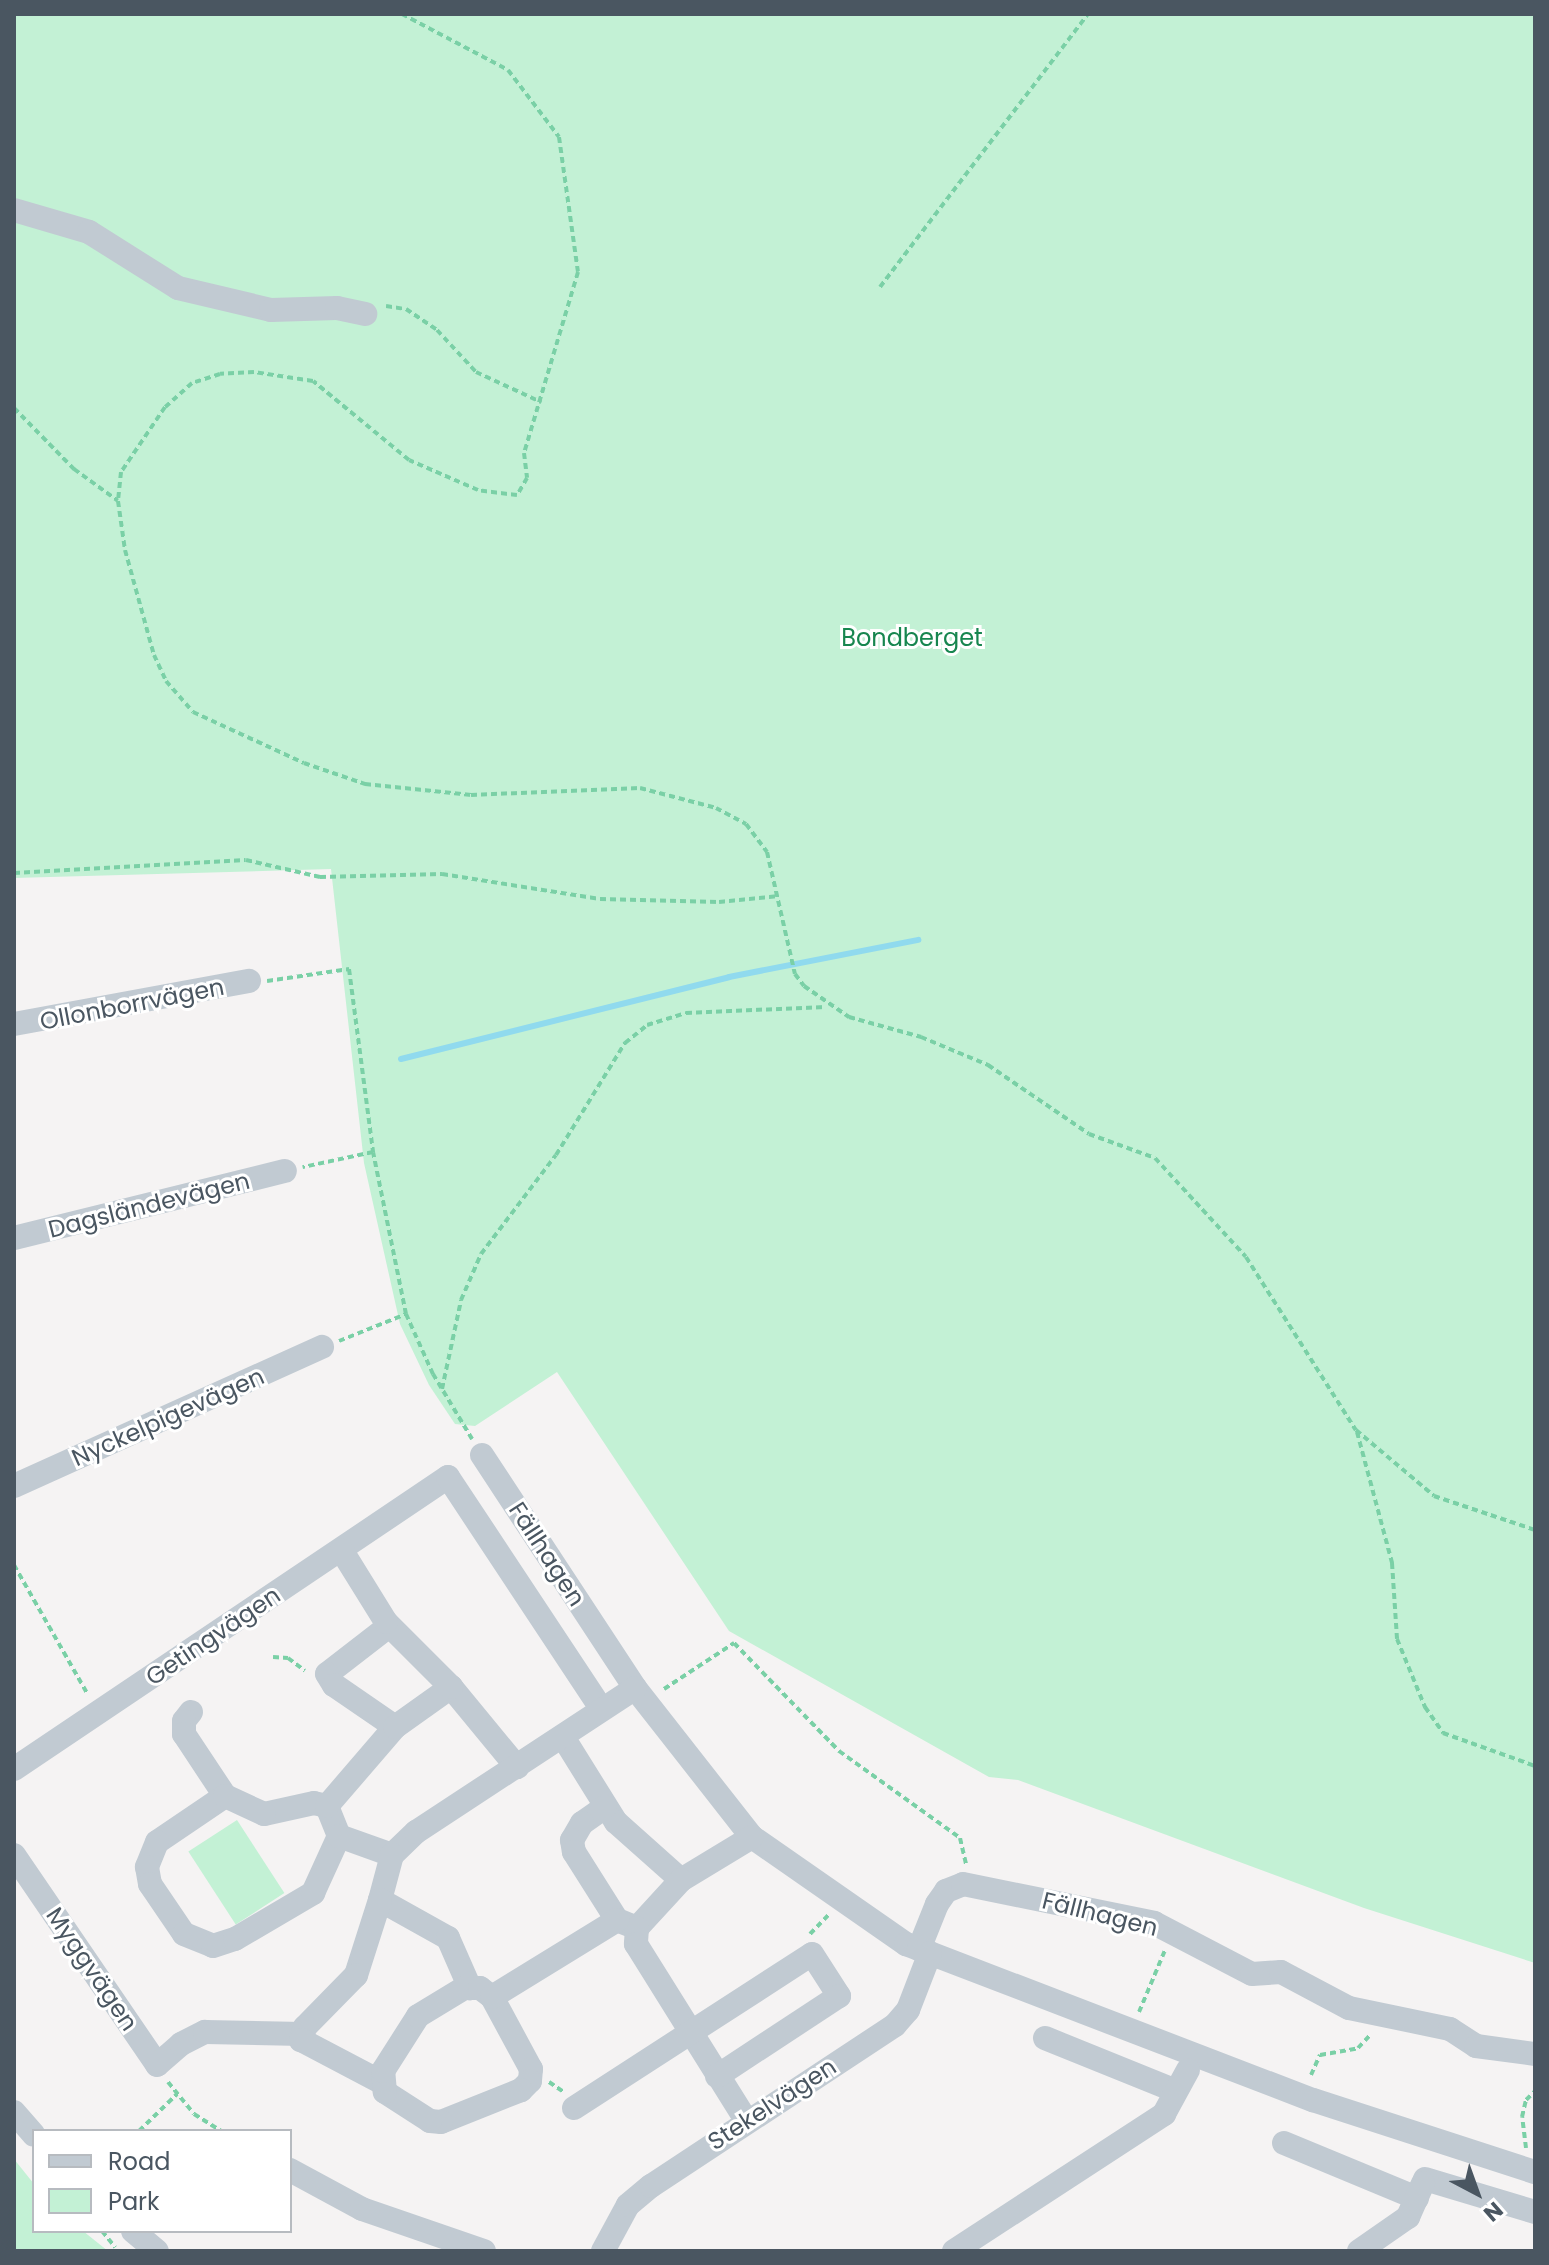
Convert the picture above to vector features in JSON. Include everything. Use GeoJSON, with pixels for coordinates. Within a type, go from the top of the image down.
{"type":"FeatureCollection","features":[{"type":"Feature","properties":{"kind":"street"},"geometry":{"type":"LineString","coordinates":[[14,210],[89,232],[178,288],[271,310],[337,308],[365,314]]}},
{"type":"Feature","properties":{"kind":"street","name":"Ollonborrvägen"},"geometry":{"type":"LineString","coordinates":[[14,1024],[249,981]]}},
{"type":"Feature","properties":{"kind":"street","name":"Dagsländevägen"},"geometry":{"type":"LineString","coordinates":[[14,1238],[285,1171]]}},
{"type":"Feature","properties":{"kind":"street","name":"Nyckelpigevägen"},"geometry":{"type":"LineString","coordinates":[[14,1486],[322,1347]]}},
{"type":"Feature","properties":{"kind":"street","name":"Fällhagen"},"geometry":{"type":"LineString","coordinates":[[482,1455],[640,1695],[752,1837],[843,1900],[925,1951],[1304,2097],[1527,2170]]}},
{"type":"Feature","properties":{"kind":"street","name":"Getingvägen"},"geometry":{"type":"LineString","coordinates":[[14,1769],[413,1504],[448,1477],[595,1699]]}},
{"type":"Feature","properties":{"kind":"street"},"geometry":{"type":"LineString","coordinates":[[342,1551],[389,1626],[451,1687],[517,1767]]}},
{"type":"Feature","properties":{"kind":"street"},"geometry":{"type":"LineString","coordinates":[[389,1626],[327,1674],[334,1685],[395,1727]]}},
{"type":"Feature","properties":{"kind":"street"},"geometry":{"type":"LineString","coordinates":[[327,1806],[395,1727],[451,1687]]}},
{"type":"Feature","properties":{"kind":"street"},"geometry":{"type":"LineString","coordinates":[[380,1900],[448,1938],[530,2077],[521,2090],[441,2122],[430,2121],[394,2099],[381,2082],[301,2040],[356,1975],[392,1855],[416,1832],[563,1737],[640,1695]]}},
{"type":"Feature","properties":{"kind":"street"},"geometry":{"type":"LineString","coordinates":[[191,1712],[184,1721],[184,1734],[225,1796],[264,1814],[314,1803],[327,1806]]}},
{"type":"Feature","properties":{"kind":"street"},"geometry":{"type":"LineString","coordinates":[[563,1737],[605,1807],[681,1880]]}},
{"type":"Feature","properties":{"kind":"street"},"geometry":{"type":"LineString","coordinates":[[225,1796],[157,1842],[147,1867],[150,1884],[184,1934],[205,1945],[225,1944],[303,1902],[327,1869],[339,1836],[327,1806]]}},
{"type":"Feature","properties":{"kind":"street"},"geometry":{"type":"LineString","coordinates":[[605,1807],[582,1823],[572,1840],[574,1852],[627,1924],[689,2033],[746,2120]]}},
{"type":"Feature","properties":{"kind":"street"},"geometry":{"type":"LineString","coordinates":[[339,1836],[392,1855]]}},
{"type":"Feature","properties":{"kind":"street"},"geometry":{"type":"LineString","coordinates":[[381,2082],[383,2071],[418,2016],[456,1991],[481,1992],[627,1924],[681,1880],[752,1837]]}},
{"type":"Feature","properties":{"kind":"street","name":"Myggvägen"},"geometry":{"type":"LineString","coordinates":[[14,1855],[157,2065]]}},
{"type":"Feature","properties":{"kind":"street"},"geometry":{"type":"LineString","coordinates":[[925,1951],[937,1904],[946,1891],[963,1884]]}},
{"type":"Feature","properties":{"kind":"street","name":"Fällhagen"},"geometry":{"type":"LineString","coordinates":[[963,1884],[1154,1923],[1252,1974],[1281,1972],[1349,2008],[1450,2029],[1476,2046],[1535,2054]]}},
{"type":"Feature","properties":{"kind":"street","name":"Stekelvägen"},"geometry":{"type":"LineString","coordinates":[[603,2251],[628,2205],[746,2120],[895,2025],[908,2010],[925,1951]]}},
{"type":"Feature","properties":{"kind":"street"},"geometry":{"type":"LineString","coordinates":[[574,2108],[812,1954],[839,1996],[717,2076]]}},
{"type":"Feature","properties":{"kind":"street"},"geometry":{"type":"LineString","coordinates":[[157,2065],[181,2044],[205,2032],[303,2034]]}},
{"type":"Feature","properties":{"kind":"street"},"geometry":{"type":"LineString","coordinates":[[954,2251],[1164,2114],[1182,2080],[1045,2038]]}},
{"type":"Feature","properties":{"kind":"street"},"geometry":{"type":"LineString","coordinates":[[14,2112],[32,2133]]}},
{"type":"Feature","properties":{"kind":"street"},"geometry":{"type":"LineString","coordinates":[[1284,2143],[1423,2184],[1535,2212]]}},
{"type":"Feature","properties":{"kind":"street"},"geometry":{"type":"LineString","coordinates":[[292,2171],[362,2209],[484,2251]]}},
{"type":"Feature","properties":{"kind":"street"},"geometry":{"type":"LineString","coordinates":[[1359,2251],[1408,2217],[1423,2184]]}},
{"type":"Feature","properties":{"kind":"street"},"geometry":{"type":"LineString","coordinates":[[135,2233],[157,2251]]}},
{"type":"Feature","properties":{"kind":"path"},"geometry":{"type":"LineString","coordinates":[[402,14],[508,70],[559,137],[578,272],[524,453],[527,478],[517,495],[478,490],[409,460],[313,381],[286,374],[220,374],[192,383],[165,407],[121,472],[118,501],[125,550],[154,655],[166,681],[193,712],[304,763],[365,784],[422,794],[640,788],[680,796],[746,824],[767,852],[795,974],[828,1007]]}},
{"type":"Feature","properties":{"kind":"path"},"geometry":{"type":"LineString","coordinates":[[880,287],[1088,14]]}},
{"type":"Feature","properties":{"kind":"path"},"geometry":{"type":"LineString","coordinates":[[365,314],[384,306],[406,309],[437,330],[476,372],[541,402]]}},
{"type":"Feature","properties":{"kind":"path"},"geometry":{"type":"LineString","coordinates":[[14,408],[74,469],[118,501]]}},
{"type":"Feature","properties":{"kind":"path"},"geometry":{"type":"LineString","coordinates":[[14,873],[246,860],[320,877],[442,874],[600,899],[719,902],[779,896]]}},
{"type":"Feature","properties":{"kind":"path"},"geometry":{"type":"LineString","coordinates":[[249,981],[349,969],[373,1152],[406,1314],[442,1389],[482,1455]]}},
{"type":"Feature","properties":{"kind":"path"},"geometry":{"type":"LineString","coordinates":[[442,1389],[461,1300],[481,1254],[556,1155],[625,1043],[647,1025],[686,1013],[828,1007],[988,1065],[1089,1134],[1155,1158],[1246,1257],[1356,1430],[1392,1563],[1397,1639],[1425,1707],[1443,1733],[1535,1766]]}},
{"type":"Feature","properties":{"kind":"path"},"geometry":{"type":"LineString","coordinates":[[285,1171],[373,1152]]}},
{"type":"Feature","properties":{"kind":"path"},"geometry":{"type":"LineString","coordinates":[[322,1347],[406,1314]]}},
{"type":"Feature","properties":{"kind":"path"},"geometry":{"type":"LineString","coordinates":[[1356,1430],[1434,1496],[1535,1530]]}},
{"type":"Feature","properties":{"kind":"path"},"geometry":{"type":"LineString","coordinates":[[14,1565],[29,1599],[100,1712]]}},
{"type":"Feature","properties":{"kind":"path"},"geometry":{"type":"LineString","coordinates":[[640,1695],[734,1643],[839,1751],[960,1838],[967,1860],[963,1884]]}},
{"type":"Feature","properties":{"kind":"path"},"geometry":{"type":"LineString","coordinates":[[273,1657],[288,1658],[306,1672],[327,1674]]}},
{"type":"Feature","properties":{"kind":"path"},"geometry":{"type":"LineString","coordinates":[[812,1954],[807,1936],[843,1900]]}},
{"type":"Feature","properties":{"kind":"path"},"geometry":{"type":"LineString","coordinates":[[1132,2031],[1172,1933]]}},
{"type":"Feature","properties":{"kind":"path"},"geometry":{"type":"LineString","coordinates":[[1304,2097],[1320,2055],[1358,2048],[1377,2015]]}},
{"type":"Feature","properties":{"kind":"path"},"geometry":{"type":"LineString","coordinates":[[157,2065],[194,2114],[218,2129]]}},
{"type":"Feature","properties":{"kind":"path"},"geometry":{"type":"LineString","coordinates":[[530,2077],[562,2088],[574,2108]]}},
{"type":"Feature","properties":{"kind":"path"},"geometry":{"type":"LineString","coordinates":[[1527,2170],[1524,2106],[1535,2091]]}},
{"type":"Feature","properties":{"kind":"path"},"geometry":{"type":"LineString","coordinates":[[141,2129],[177,2094]]}},
{"type":"Feature","properties":{"kind":"path"},"geometry":{"type":"LineString","coordinates":[[104,2233],[120,2251]]}},
{"type":"Feature","properties":{"kind":"green space","name":"Bondberget"},"geometry":{"type":"Polygon","coordinates":[[[14,14],[1535,14],[1535,1963],[1364,1908],[1018,1780],[989,1777],[729,1631],[557,1372],[475,1426],[455,1424],[429,1385],[400,1324],[364,1163],[331,869],[14,878],[14,14]]]}},
{"type":"Feature","properties":{"kind":"green space"},"geometry":{"type":"Polygon","coordinates":[[[237,1820],[284,1893],[236,1925],[188,1852],[237,1820]]]}},
{"type":"Feature","properties":{"kind":"green space"},"geometry":{"type":"Polygon","coordinates":[[[14,2159],[32,2182],[32,2233],[86,2233],[108,2251],[14,2251],[14,2159]]]}},
{"type":"Feature","properties":{"kind":"waterway"},"geometry":{"type":"LineString","coordinates":[[401,1059],[729,977],[918,940]]}}]}
